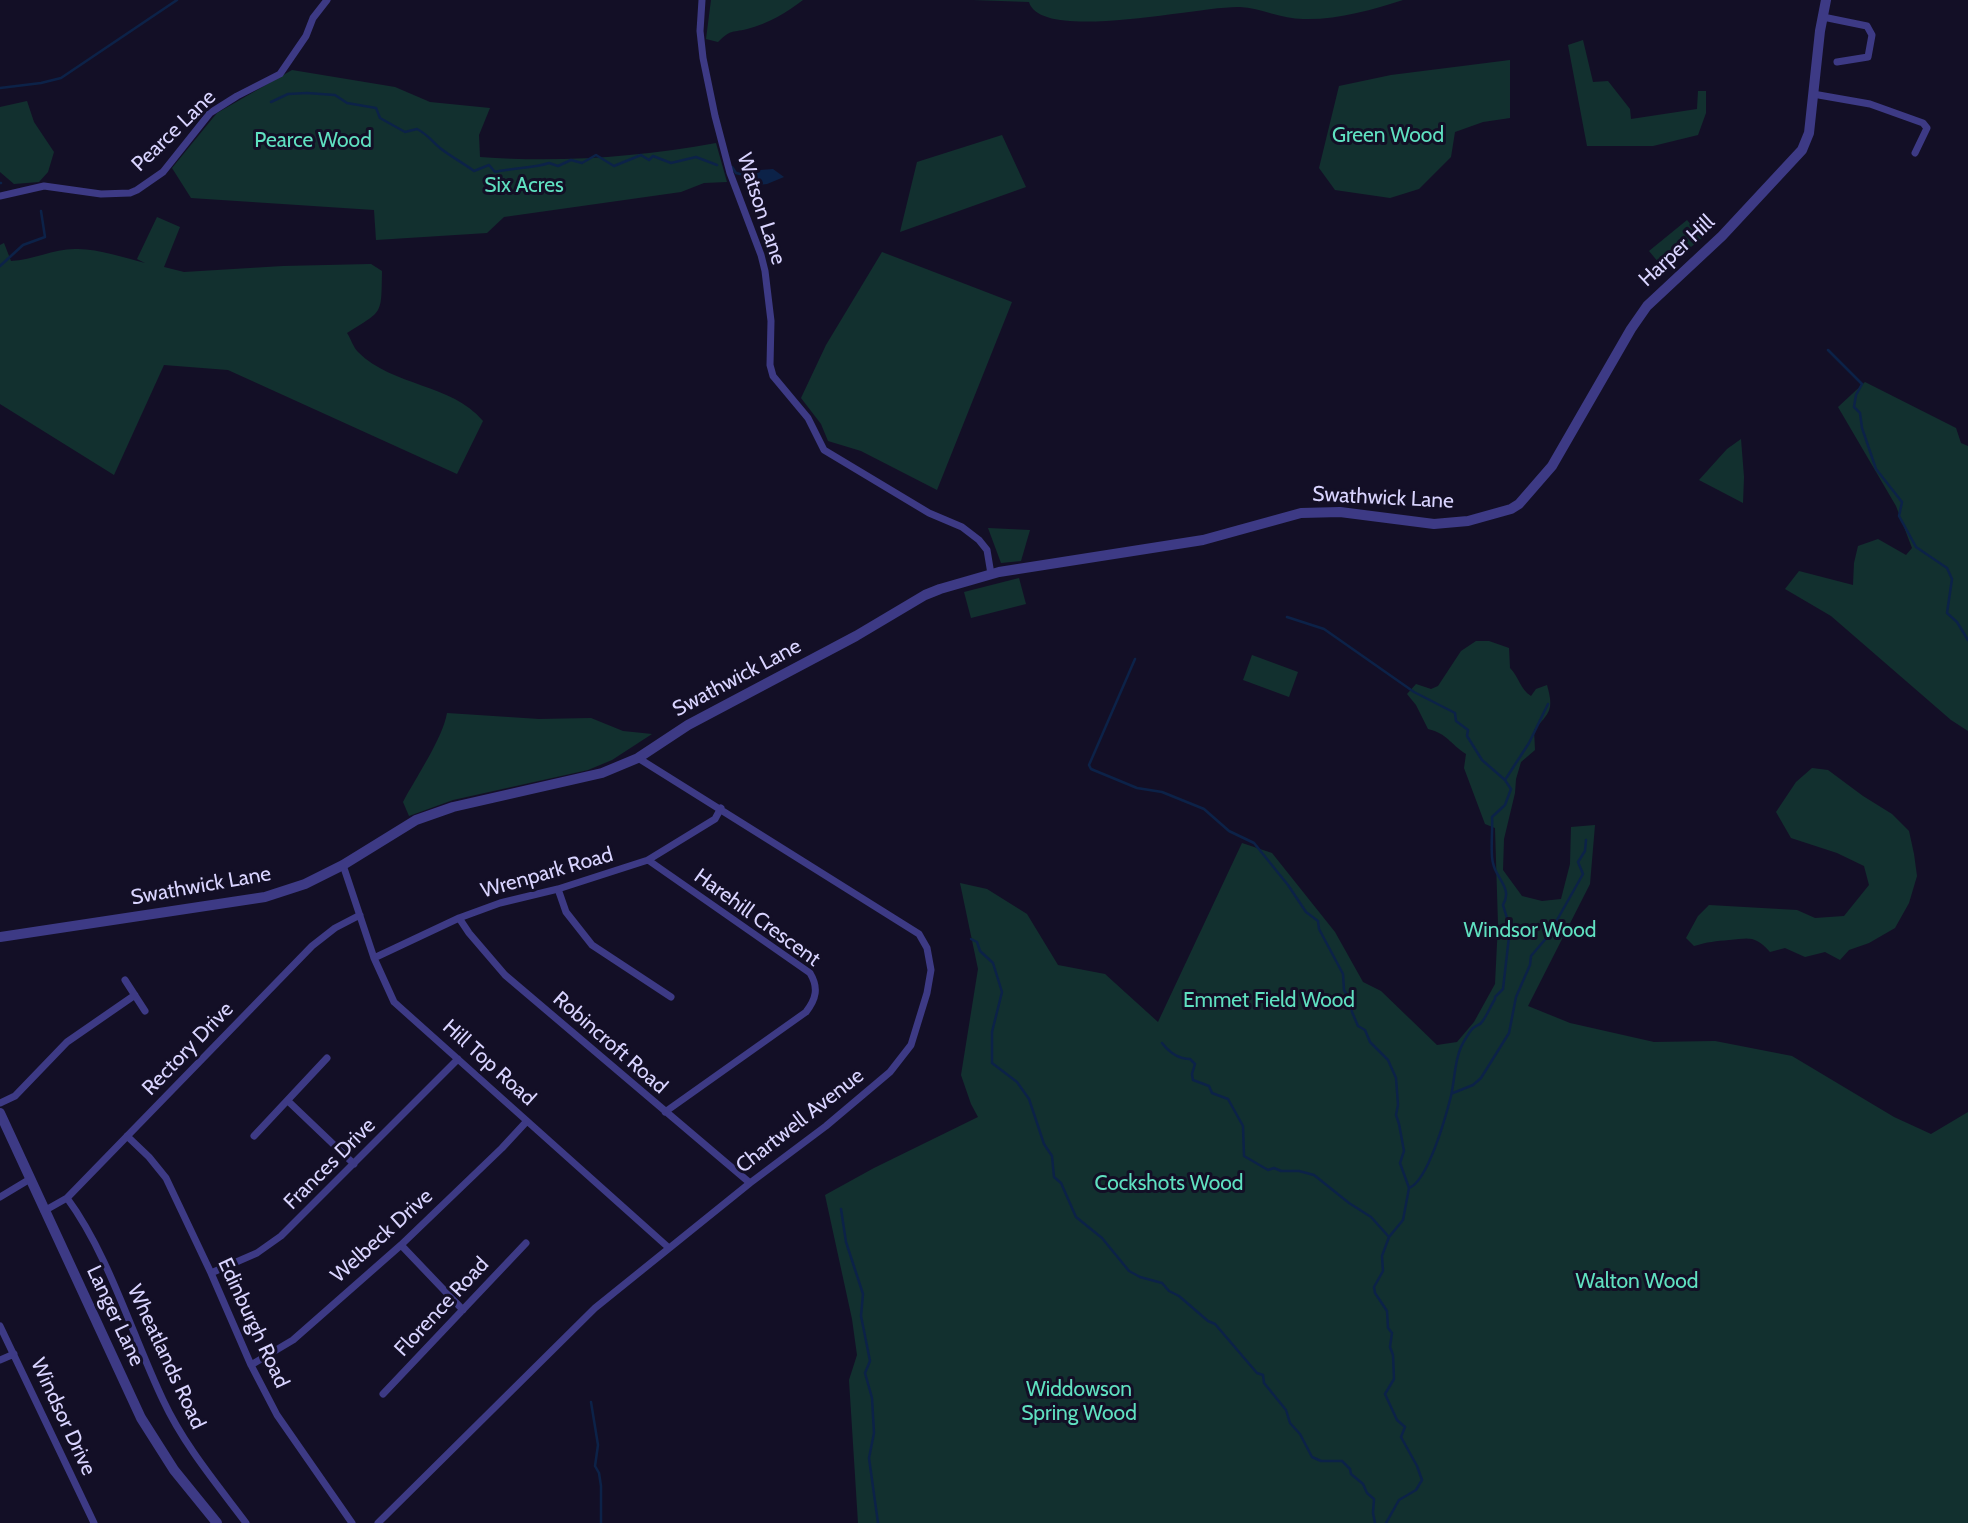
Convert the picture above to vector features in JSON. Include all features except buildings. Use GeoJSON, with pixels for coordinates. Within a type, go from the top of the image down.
{"type":"FeatureCollection","features":[{"type":"Feature","properties":{"kind":"street","name":"Pearce Lane"},"geometry":{"type":"LineString","coordinates":[[0,196],[44,186],[101,194],[137,190],[163,172],[210,113],[280,75],[306,36],[313,18],[327,0]]}},
{"type":"Feature","properties":{"kind":"street","name":"Watson Lane"},"geometry":{"type":"LineString","coordinates":[[702,0],[700,31],[703,58],[715,116],[730,173],[765,271],[771,321],[770,365],[774,376],[808,418],[824,450],[929,513],[962,527],[987,550],[992,574]]}},
{"type":"Feature","properties":{"kind":"street","name":"Harper Hill"},"geometry":{"type":"LineString","coordinates":[[1504,512],[1519,504],[1552,466],[1647,306],[1722,236],[1797,156],[1809,133],[1826,0]]}},
{"type":"Feature","properties":{"kind":"street"},"geometry":{"type":"LineString","coordinates":[[1823,17],[1867,26],[1872,35],[1868,57],[1837,62]]}},
{"type":"Feature","properties":{"kind":"street"},"geometry":{"type":"LineString","coordinates":[[1813,94],[1870,104],[1923,123],[1927,128],[1915,153]]}},
{"type":"Feature","properties":{"kind":"street","name":"Swathwick Lane"},"geometry":{"type":"LineString","coordinates":[[0,936],[265,897],[305,884],[343,865],[416,820],[453,807],[602,773],[638,758],[688,725],[856,636],[925,595],[992,574],[1203,540],[1301,513],[1340,512],[1434,524],[1468,521],[1504,512]]}},
{"type":"Feature","properties":{"kind":"street","name":"Chartwell Avenue"},"geometry":{"type":"LineString","coordinates":[[378,1523],[595,1308],[890,1072],[903,1057],[919,1022],[931,970],[927,948],[919,933],[638,758]]}},
{"type":"Feature","properties":{"kind":"street","name":"Wrenpark Road"},"geometry":{"type":"LineString","coordinates":[[374,958],[458,918],[648,860],[715,819],[721,808]]}},
{"type":"Feature","properties":{"kind":"street","name":"Harehill Crescent"},"geometry":{"type":"LineString","coordinates":[[648,860],[810,974],[816,983],[814,1002],[806,1012],[665,1112]]}},
{"type":"Feature","properties":{"kind":"street","name":"Hill Top Road"},"geometry":{"type":"LineString","coordinates":[[343,865],[374,958],[394,1002],[669,1248]]}},
{"type":"Feature","properties":{"kind":"street"},"geometry":{"type":"LineString","coordinates":[[558,889],[566,912],[592,945],[671,997]]}},
{"type":"Feature","properties":{"kind":"street","name":"Rectory Drive"},"geometry":{"type":"LineString","coordinates":[[44,1211],[67,1198],[312,946],[335,928],[360,915]]}},
{"type":"Feature","properties":{"kind":"street","name":"Robincroft Road"},"geometry":{"type":"LineString","coordinates":[[458,918],[505,975],[750,1183]]}},
{"type":"Feature","properties":{"kind":"street"},"geometry":{"type":"LineString","coordinates":[[125,980],[145,1011]]}},
{"type":"Feature","properties":{"kind":"street"},"geometry":{"type":"LineString","coordinates":[[0,1103],[15,1096],[67,1042],[135,995]]}},
{"type":"Feature","properties":{"kind":"street"},"geometry":{"type":"LineString","coordinates":[[254,1136],[327,1058]]}},
{"type":"Feature","properties":{"kind":"street","name":"Frances Drive"},"geometry":{"type":"LineString","coordinates":[[211,1273],[257,1253],[281,1236],[458,1059]]}},
{"type":"Feature","properties":{"kind":"street"},"geometry":{"type":"LineString","coordinates":[[288,1101],[354,1164]]}},
{"type":"Feature","properties":{"kind":"street","name":"Langer Lane"},"geometry":{"type":"LineString","coordinates":[[0,1113],[141,1418],[174,1470],[217,1523]]}},
{"type":"Feature","properties":{"kind":"street","name":"Welbeck Drive"},"geometry":{"type":"LineString","coordinates":[[251,1364],[293,1340],[401,1245],[502,1149],[527,1121]]}},
{"type":"Feature","properties":{"kind":"street","name":"Edinburgh Road"},"geometry":{"type":"LineString","coordinates":[[127,1136],[166,1178],[276,1415],[352,1523]]}},
{"type":"Feature","properties":{"kind":"street"},"geometry":{"type":"LineString","coordinates":[[0,1197],[30,1179]]}},
{"type":"Feature","properties":{"kind":"street","name":"Wheatlands Road"},"geometry":{"type":"LineString","coordinates":[[67,1198],[80,1216],[129,1319],[162,1399],[182,1437],[246,1523]]}},
{"type":"Feature","properties":{"kind":"street","name":"Florence Road"},"geometry":{"type":"LineString","coordinates":[[383,1394],[526,1243]]}},
{"type":"Feature","properties":{"kind":"street"},"geometry":{"type":"LineString","coordinates":[[401,1245],[463,1310]]}},
{"type":"Feature","properties":{"kind":"street","name":"Windsor Drive"},"geometry":{"type":"LineString","coordinates":[[0,1326],[94,1523]]}},
{"type":"Feature","properties":{"kind":"street"},"geometry":{"type":"LineString","coordinates":[[0,1360],[14,1354]]}},
{"type":"Feature","properties":{"kind":"green space"},"geometry":{"type":"Polygon","coordinates":[[[711,0],[803,0],[770,21],[731,32],[718,42],[706,39],[711,0]]]}},
{"type":"Feature","properties":{"kind":"green space"},"geometry":{"type":"Polygon","coordinates":[[[973,0],[1403,0],[1354,14],[1316,19],[1295,19],[1240,7],[1091,22],[1062,20],[1040,14],[1029,2],[973,0]]]}},
{"type":"Feature","properties":{"kind":"green space"},"geometry":{"type":"Polygon","coordinates":[[[1583,40],[1593,82],[1608,81],[1630,109],[1631,119],[1697,109],[1698,91],[1706,91],[1706,113],[1698,135],[1653,146],[1587,146],[1568,45],[1583,40]]]}},
{"type":"Feature","properties":{"kind":"green space","name":"Green Wood"},"geometry":{"type":"Polygon","coordinates":[[[1510,60],[1510,118],[1483,122],[1455,132],[1451,157],[1419,189],[1390,198],[1335,190],[1319,168],[1339,86],[1391,75],[1510,60]]]}},
{"type":"Feature","properties":{"kind":"green space","name":"Pearce Wood"},"geometry":{"type":"Polygon","coordinates":[[[292,70],[395,87],[430,102],[490,108],[479,135],[480,157],[598,157],[658,152],[716,143],[727,182],[704,183],[681,192],[504,217],[487,233],[376,240],[374,210],[191,198],[172,168],[217,113],[292,70]]]}},
{"type":"Feature","properties":{"kind":"green space"},"geometry":{"type":"Polygon","coordinates":[[[27,101],[34,122],[54,152],[48,172],[39,182],[14,184],[0,172],[0,107],[27,101]]]}},
{"type":"Feature","properties":{"kind":"green space"},"geometry":{"type":"Polygon","coordinates":[[[1002,135],[1026,187],[900,232],[917,162],[1002,135]]]}},
{"type":"Feature","properties":{"kind":"green space"},"geometry":{"type":"Polygon","coordinates":[[[157,217],[180,227],[164,267],[184,272],[371,264],[382,271],[378,310],[347,333],[356,350],[372,363],[455,399],[483,421],[457,474],[228,370],[164,365],[114,475],[0,404],[0,245],[4,243],[11,261],[67,249],[83,249],[145,263],[137,259],[157,217]]]}},
{"type":"Feature","properties":{"kind":"green space"},"geometry":{"type":"Polygon","coordinates":[[[1687,220],[1702,238],[1664,269],[1649,251],[1687,220]]]}},
{"type":"Feature","properties":{"kind":"green space"},"geometry":{"type":"Polygon","coordinates":[[[882,252],[1012,302],[937,490],[861,451],[828,441],[821,424],[801,398],[826,345],[882,252]]]}},
{"type":"Feature","properties":{"kind":"green space"},"geometry":{"type":"Polygon","coordinates":[[[1865,382],[1956,428],[1961,443],[1968,446],[1968,731],[1951,720],[1831,616],[1785,589],[1799,571],[1853,585],[1858,546],[1878,539],[1906,555],[1912,548],[1896,506],[1838,407],[1865,382]]]}},
{"type":"Feature","properties":{"kind":"green space"},"geometry":{"type":"Polygon","coordinates":[[[1741,439],[1743,503],[1699,480],[1727,449],[1741,439]]]}},
{"type":"Feature","properties":{"kind":"green space"},"geometry":{"type":"Polygon","coordinates":[[[988,528],[1030,530],[1021,561],[1001,563],[988,528]]]}},
{"type":"Feature","properties":{"kind":"green space"},"geometry":{"type":"Polygon","coordinates":[[[1019,578],[1026,604],[971,618],[964,592],[1019,578]]]}},
{"type":"Feature","properties":{"kind":"green space"},"geometry":{"type":"Polygon","coordinates":[[[1476,641],[1489,641],[1509,648],[1510,668],[1524,690],[1531,696],[1536,689],[1547,685],[1549,693],[1549,710],[1534,730],[1535,750],[1521,762],[1504,839],[1503,870],[1522,896],[1542,901],[1561,899],[1570,864],[1571,827],[1595,825],[1590,884],[1528,1006],[1570,1023],[1654,1042],[1715,1041],[1792,1056],[1894,1117],[1931,1134],[1968,1112],[1968,1523],[858,1523],[849,1380],[857,1355],[852,1319],[825,1195],[978,1117],[961,1075],[978,969],[960,883],[987,889],[1027,914],[1058,965],[1105,974],[1158,1022],[1242,843],[1272,853],[1335,932],[1363,982],[1381,991],[1437,1045],[1457,1042],[1474,1022],[1495,984],[1498,924],[1495,828],[1485,824],[1464,768],[1466,754],[1444,736],[1428,729],[1407,694],[1416,684],[1431,689],[1438,686],[1461,651],[1476,641]]]}},
{"type":"Feature","properties":{"kind":"green space"},"geometry":{"type":"Polygon","coordinates":[[[1252,655],[1298,672],[1289,697],[1243,680],[1252,655]]]}},
{"type":"Feature","properties":{"kind":"green space"},"geometry":{"type":"Polygon","coordinates":[[[447,713],[539,719],[591,718],[623,731],[652,734],[612,760],[588,770],[453,800],[409,816],[403,802],[434,746],[447,713]]]}},
{"type":"Feature","properties":{"kind":"green space"},"geometry":{"type":"Polygon","coordinates":[[[1812,768],[1828,770],[1892,814],[1909,831],[1917,876],[1909,903],[1895,928],[1869,943],[1849,950],[1840,960],[1825,952],[1805,957],[1785,948],[1770,952],[1756,940],[1747,938],[1694,946],[1686,938],[1698,916],[1709,905],[1797,910],[1815,918],[1844,916],[1869,885],[1864,866],[1837,853],[1791,838],[1776,812],[1796,782],[1812,768]]]}},
{"type":"Feature","properties":{"kind":"water"},"geometry":{"type":"Polygon","coordinates":[[[773,169],[784,177],[767,184],[751,186],[747,171],[773,169]]]}},
{"type":"Feature","properties":{"kind":"waterway"},"geometry":{"type":"LineString","coordinates":[[0,88],[61,78],[177,0]]}},
{"type":"Feature","properties":{"kind":"waterway"},"geometry":{"type":"LineString","coordinates":[[271,102],[288,94],[307,93],[335,95],[347,103],[376,108],[380,118],[405,132],[417,129],[421,131],[444,151],[474,171],[489,165],[495,172],[549,163],[558,166],[571,160],[582,163],[596,155],[614,166],[641,155],[649,160],[653,156],[671,163],[696,157],[717,165]]}},
{"type":"Feature","properties":{"kind":"waterway"},"geometry":{"type":"LineString","coordinates":[[732,167],[736,173],[749,176]]}},
{"type":"Feature","properties":{"kind":"waterway"},"geometry":{"type":"LineString","coordinates":[[0,266],[23,245],[45,237],[41,211]]}},
{"type":"Feature","properties":{"kind":"waterway"},"geometry":{"type":"LineString","coordinates":[[1828,350],[1862,384],[1854,407],[1860,413],[1862,428],[1876,469],[1902,502],[1899,516],[1916,547],[1947,568],[1952,579],[1947,613],[1957,622],[1968,640]]}},
{"type":"Feature","properties":{"kind":"waterway"},"geometry":{"type":"LineString","coordinates":[[1287,617],[1324,629],[1414,692],[1455,713],[1456,721],[1468,730],[1467,736],[1482,760],[1505,780],[1511,789],[1505,805],[1492,817],[1492,859],[1505,888],[1506,899],[1503,905],[1510,928],[1503,989],[1495,997],[1483,1021],[1472,1029],[1461,1047],[1451,1096],[1435,1147],[1423,1173],[1409,1188]]}},
{"type":"Feature","properties":{"kind":"waterway"},"geometry":{"type":"LineString","coordinates":[[1135,659],[1089,765],[1091,769],[1137,788],[1162,792],[1204,809],[1229,831],[1254,843],[1306,912],[1318,921],[1319,929],[1343,974],[1344,990],[1358,1026],[1365,1030],[1370,1042],[1388,1060],[1396,1078],[1396,1115],[1404,1151],[1400,1163],[1409,1188],[1403,1220],[1389,1237],[1382,1256],[1383,1271],[1374,1287],[1387,1311],[1388,1328],[1392,1333],[1390,1347],[1394,1379],[1385,1394],[1397,1420],[1405,1427],[1401,1437],[1422,1480],[1416,1490],[1399,1500],[1386,1523]]}},
{"type":"Feature","properties":{"kind":"waterway"},"geometry":{"type":"LineString","coordinates":[[1505,780],[1529,743],[1548,704]]}},
{"type":"Feature","properties":{"kind":"waterway"},"geometry":{"type":"LineString","coordinates":[[1453,1093],[1473,1085],[1481,1078],[1509,1033],[1516,997],[1530,965],[1531,956],[1548,936],[1583,874],[1578,862],[1585,851],[1586,840]]}},
{"type":"Feature","properties":{"kind":"waterway"},"geometry":{"type":"LineString","coordinates":[[971,939],[977,942],[980,951],[993,963],[1002,992],[992,1032],[992,1063],[1017,1082],[1029,1099],[1044,1144],[1052,1156],[1054,1177],[1061,1183],[1076,1217],[1102,1238],[1129,1271],[1162,1283],[1215,1324],[1257,1373],[1263,1375],[1264,1383],[1286,1410],[1290,1423],[1300,1434],[1312,1457],[1321,1461],[1342,1461],[1351,1474],[1363,1484],[1374,1499],[1375,1523]]}},
{"type":"Feature","properties":{"kind":"waterway"},"geometry":{"type":"LineString","coordinates":[[1162,1043],[1174,1054],[1190,1059],[1195,1064],[1193,1080],[1209,1086],[1212,1093],[1228,1099],[1243,1126],[1244,1156],[1268,1170],[1274,1168],[1314,1175],[1371,1217],[1389,1237]]}},
{"type":"Feature","properties":{"kind":"waterway"},"geometry":{"type":"LineString","coordinates":[[841,1209],[846,1242],[863,1294],[861,1316],[870,1361],[865,1373],[872,1398],[874,1433],[869,1458],[878,1523]]}},
{"type":"Feature","properties":{"kind":"waterway"},"geometry":{"type":"LineString","coordinates":[[591,1402],[598,1445],[595,1466],[601,1486],[601,1523]]}},
{"type":"Feature","properties":{"kind":"park label","name":"Six Acres"},"geometry":{"type":"Point","coordinates":[524,186]}},
{"type":"Feature","properties":{"kind":"park label","name":"Windsor Wood"},"geometry":{"type":"Point","coordinates":[1530,931]}},
{"type":"Feature","properties":{"kind":"park label","name":"Emmet Field Wood"},"geometry":{"type":"Point","coordinates":[1269,1001]}},
{"type":"Feature","properties":{"kind":"park label","name":"Cockshots Wood"},"geometry":{"type":"Point","coordinates":[1169,1184]}},
{"type":"Feature","properties":{"kind":"park label","name":"Walton Wood"},"geometry":{"type":"Point","coordinates":[1637,1282]}},
{"type":"Feature","properties":{"kind":"park label","name":"Widdowson Spring Wood"},"geometry":{"type":"Point","coordinates":[1079,1402]}}]}
